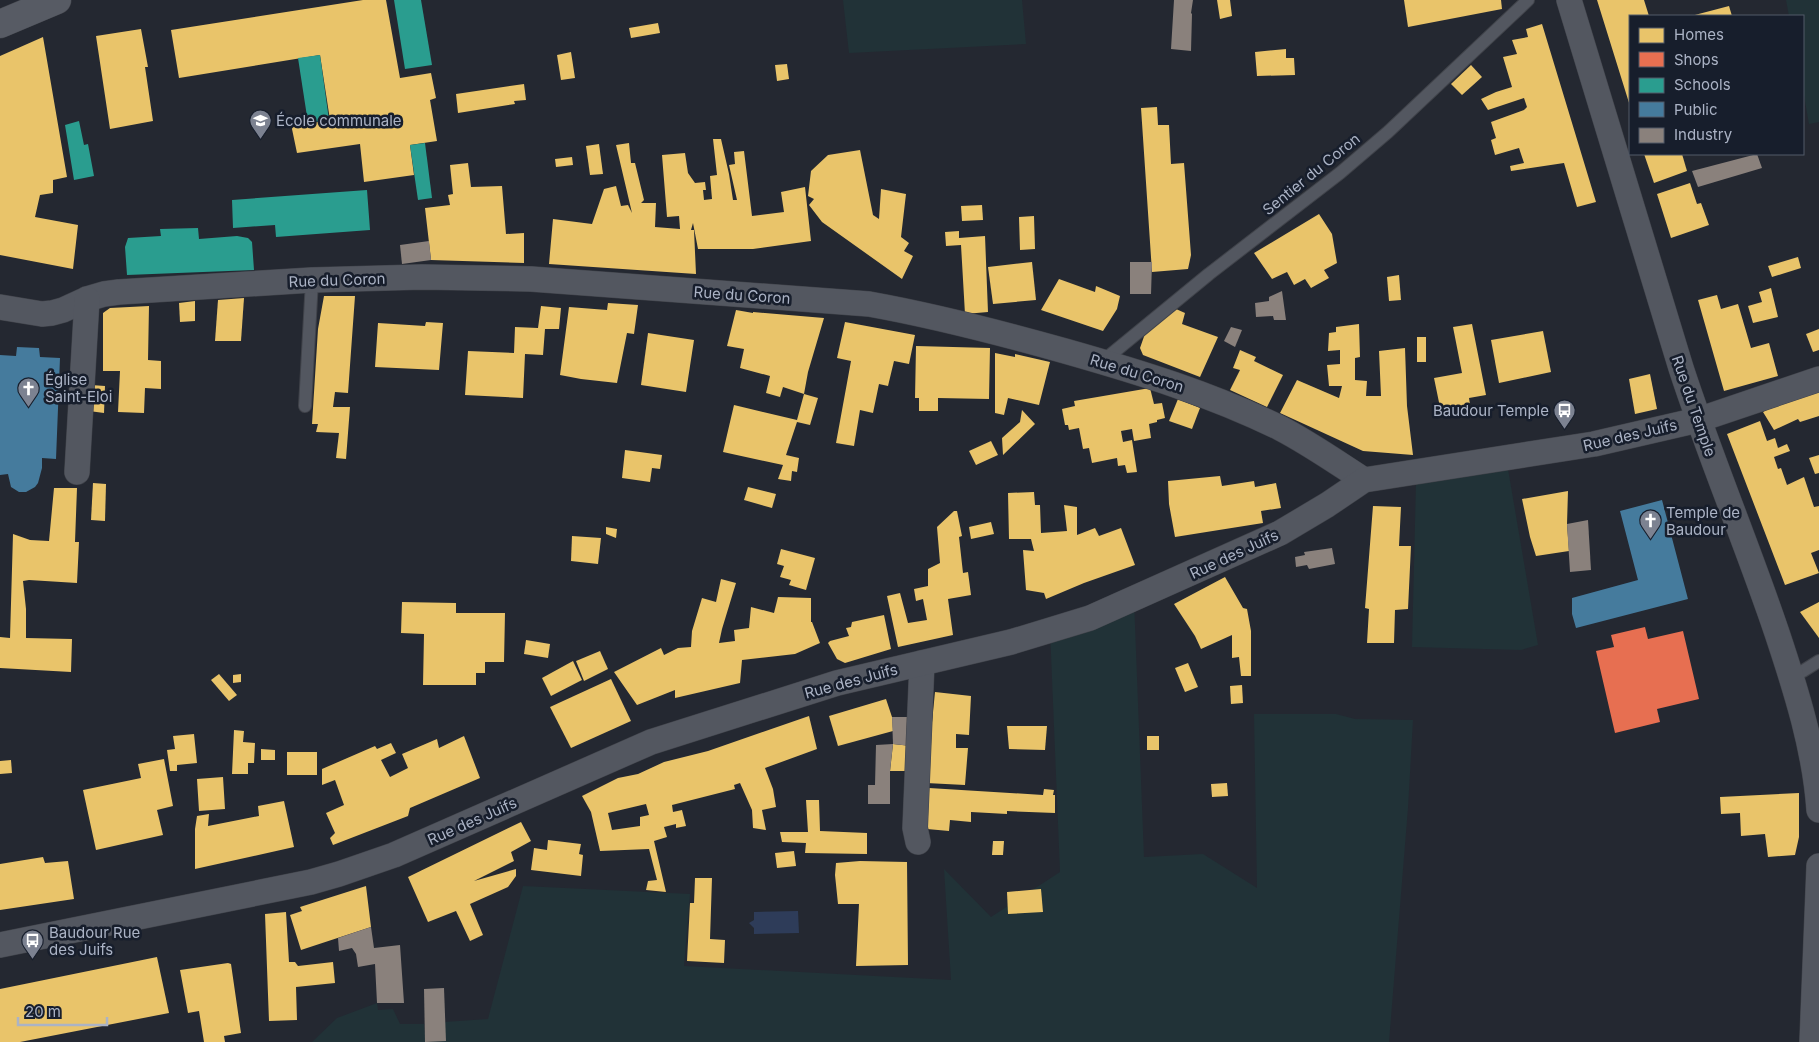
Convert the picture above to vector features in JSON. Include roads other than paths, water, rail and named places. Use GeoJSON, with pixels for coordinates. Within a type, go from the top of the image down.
{"type":"FeatureCollection","features":[{"type":"Feature","properties":{"kind":"main road"},"geometry":{"type":"LineString","coordinates":[[0,24],[57,0]]}},
{"type":"Feature","properties":{"kind":"street","name":"Rue du Temple"},"geometry":{"type":"LineString","coordinates":[[1569,0],[1698,420],[1766,602],[1791,676],[1811,749],[1819,810]]}},
{"type":"Feature","properties":{"kind":"street","name":"Rue du Coron"},"geometry":{"type":"LineString","coordinates":[[0,307],[42,314],[63,310],[86,299],[119,292],[312,280],[422,277],[531,279],[869,304],[919,313],[1010,335],[1103,361],[1175,384],[1229,405],[1304,442],[1364,480]]}},
{"type":"Feature","properties":{"kind":"street"},"geometry":{"type":"LineString","coordinates":[[77,472],[86,299]]}},
{"type":"Feature","properties":{"kind":"street","name":"Rue des Juifs"},"geometry":{"type":"LineString","coordinates":[[0,945],[311,882],[340,874],[394,855],[651,742],[837,683],[1011,642],[1090,618],[1280,533],[1327,506],[1364,480],[1594,444],[1698,420],[1819,379]]}},
{"type":"Feature","properties":{"kind":"street"},"geometry":{"type":"LineString","coordinates":[[918,842],[915,828],[922,663]]}},
{"type":"Feature","properties":{"kind":"street"},"geometry":{"type":"LineString","coordinates":[[1812,1042],[1819,866]]}},
{"type":"Feature","properties":{"kind":"lane","name":"Sentier du Coron"},"geometry":{"type":"LineString","coordinates":[[1103,361],[1209,274],[1340,173],[1388,132],[1528,0]]}},
{"type":"Feature","properties":{"kind":"lane"},"geometry":{"type":"LineString","coordinates":[[305,406],[312,280]]}},
{"type":"Feature","properties":{"kind":"lane"},"geometry":{"type":"LineString","coordinates":[[1791,676],[1819,661]]}},
{"type":"Feature","properties":{"kind":"water"},"geometry":{"type":"Polygon","coordinates":[[[798,911],[799,933],[754,934],[754,928],[749,923],[754,920],[754,912],[798,911]]]}},
{"type":"Feature","properties":{"kind":"place","name":"École communale"},"geometry":{"type":"Point","coordinates":[260,139]}},
{"type":"Feature","properties":{"kind":"place","name":"Église Saint-Eloi"},"geometry":{"type":"Point","coordinates":[29,407]}},
{"type":"Feature","properties":{"kind":"place","name":"Baudour Temple"},"geometry":{"type":"Point","coordinates":[1565,429]}},
{"type":"Feature","properties":{"kind":"place","name":"Temple de Baudour"},"geometry":{"type":"Point","coordinates":[1650,540]}},
{"type":"Feature","properties":{"kind":"place","name":"Baudour Rue des Juifs"},"geometry":{"type":"Point","coordinates":[33,960]}}]}
